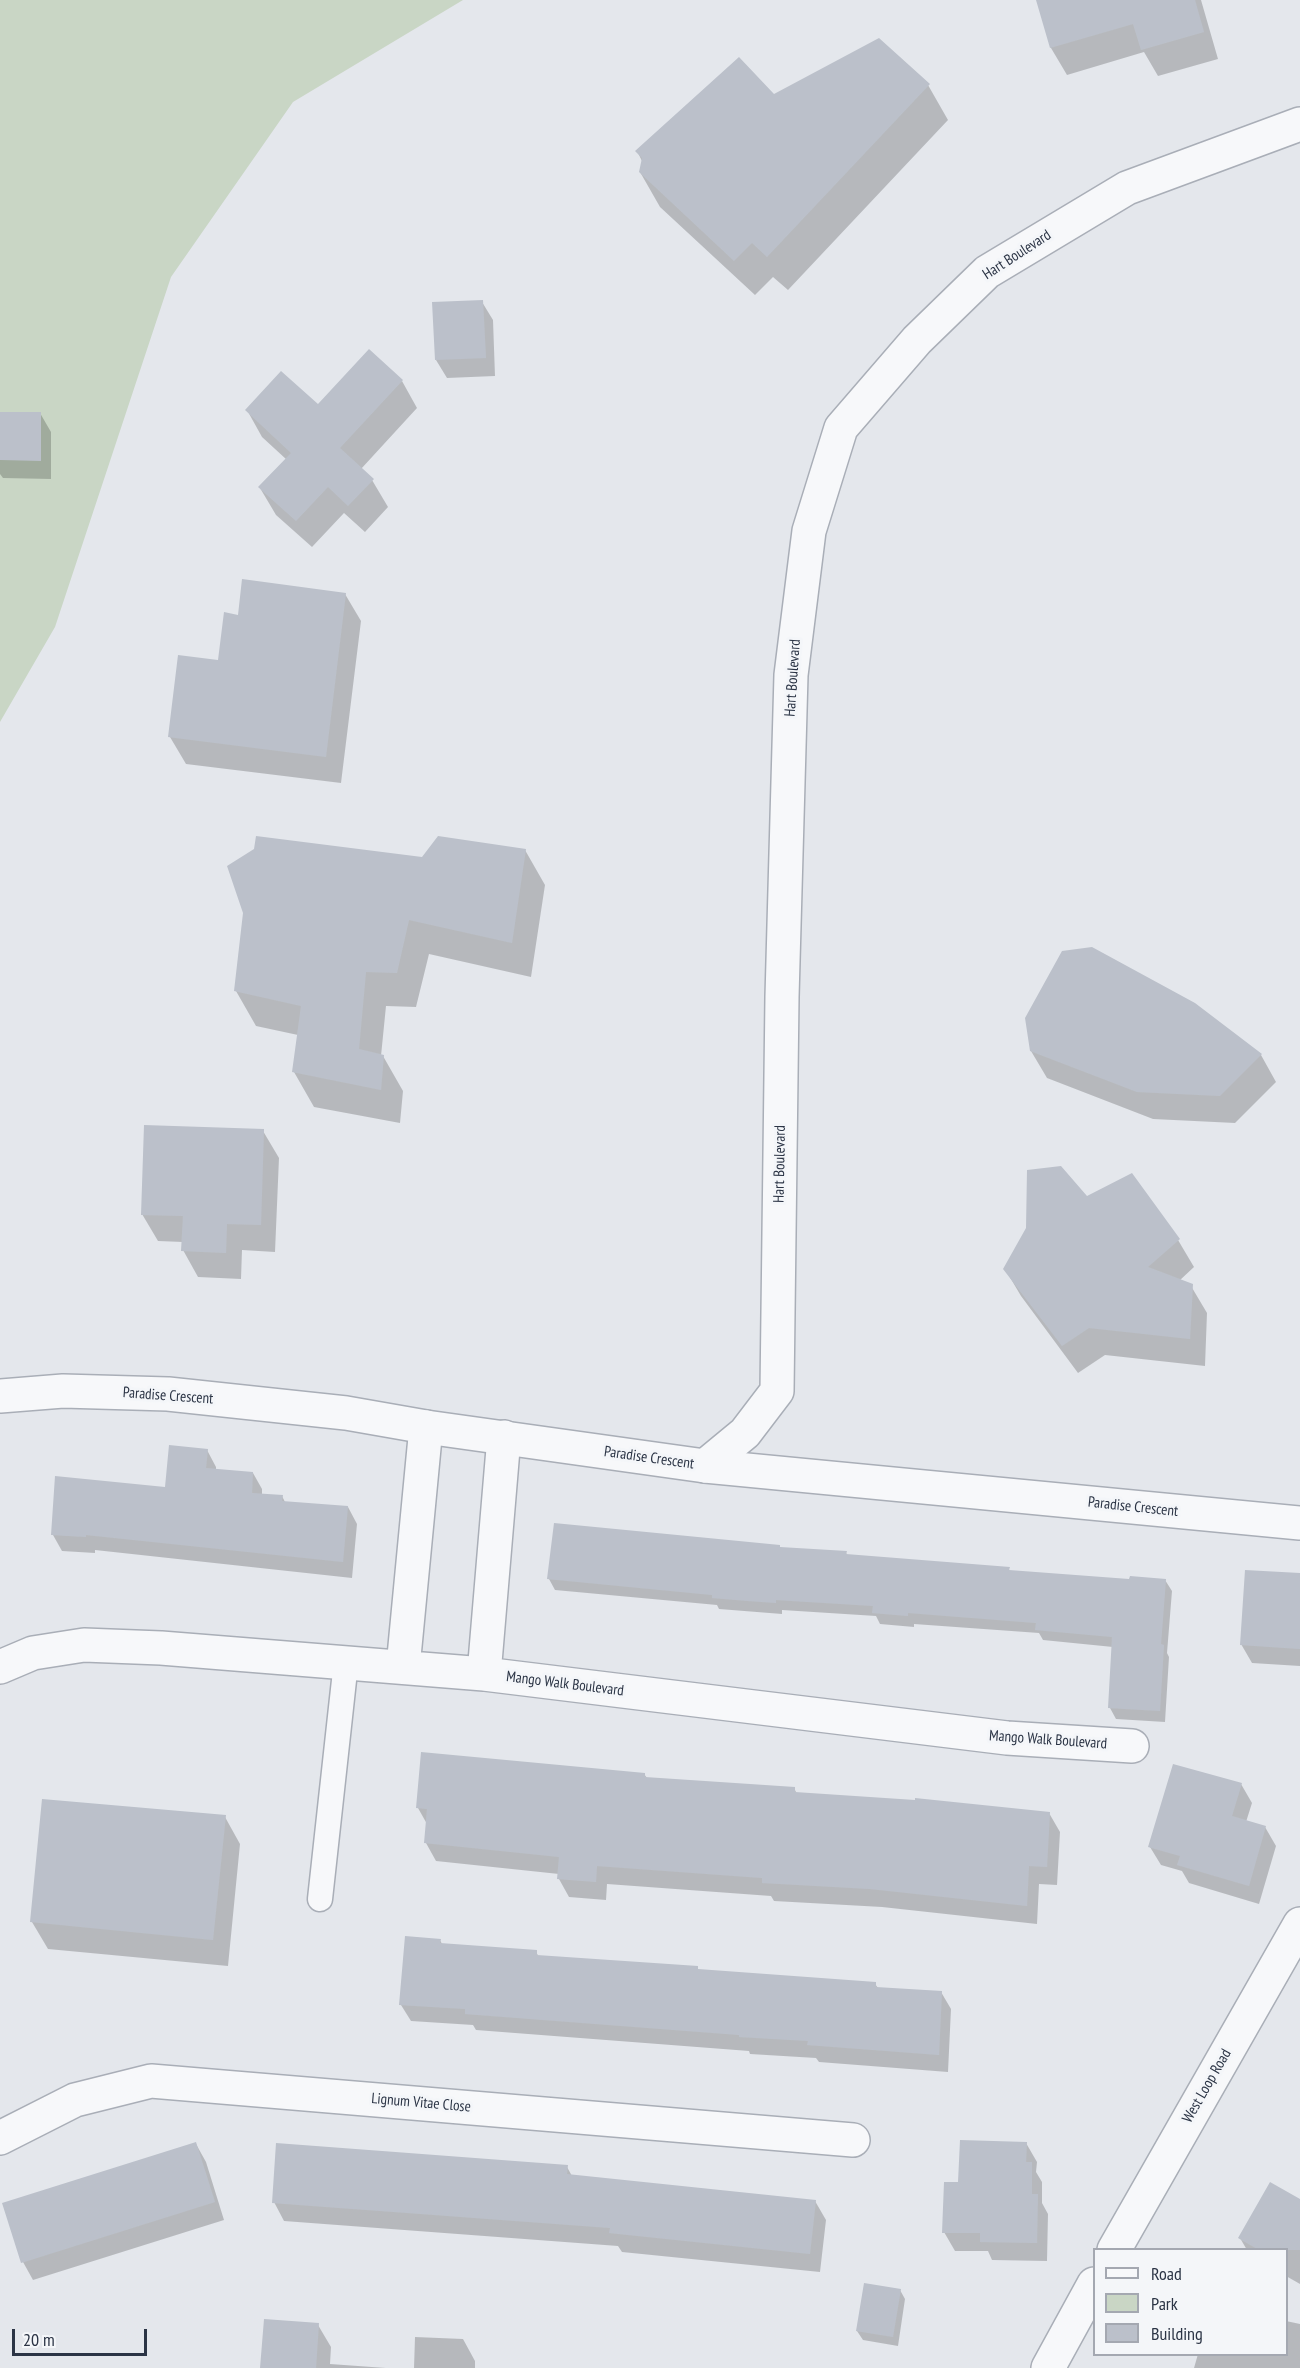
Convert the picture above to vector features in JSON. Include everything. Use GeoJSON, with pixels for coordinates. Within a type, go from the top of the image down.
{"type":"FeatureCollection","features":[{"type":"Feature","properties":{"kind":"street","name":"Hart Boulevard"},"geometry":{"type":"LineString","coordinates":[[705,1466],[745,1433],[777,1391],[782,997],[791,675],[809,531],[841,428],[917,340],[987,272],[1127,188],[1300,124]]}},
{"type":"Feature","properties":{"kind":"street","name":"Paradise Crescent"},"geometry":{"type":"LineString","coordinates":[[0,1396],[63,1391],[168,1394],[346,1413],[426,1427],[705,1466],[1300,1523]]}},
{"type":"Feature","properties":{"kind":"street"},"geometry":{"type":"LineString","coordinates":[[403,1667],[426,1427]]}},
{"type":"Feature","properties":{"kind":"street"},"geometry":{"type":"LineString","coordinates":[[484,1674],[504,1437]]}},
{"type":"Feature","properties":{"kind":"street","name":"Mango Walk Boulevard"},"geometry":{"type":"LineString","coordinates":[[0,1667],[33,1653],[84,1645],[160,1648],[484,1674],[1007,1738],[1132,1746]]}},
{"type":"Feature","properties":{"kind":"street","name":"West Loop Road"},"geometry":{"type":"LineString","coordinates":[[1115,2248],[1300,1924]]}},
{"type":"Feature","properties":{"kind":"street","name":"Lignum Vitae Close"},"geometry":{"type":"LineString","coordinates":[[0,2138],[75,2100],[150,2080],[853,2140]]}},
{"type":"Feature","properties":{"kind":"street"},"geometry":{"type":"LineString","coordinates":[[1048,2368],[1093,2288]]}},
{"type":"Feature","properties":{"kind":"lane"},"geometry":{"type":"LineString","coordinates":[[320,1899],[346,1662]]}},
{"type":"Feature","properties":{"kind":"green space"},"geometry":{"type":"Polygon","coordinates":[[[0,0],[463,0],[293,102],[171,277],[55,627],[0,722],[0,0]]]}},
{"type":"Feature","properties":{"kind":"building"},"geometry":{"type":"Polygon","coordinates":[[[1036,0],[1195,0],[1204,32],[1141,50],[1133,24],[1050,48],[1036,0]]]}},
{"type":"Feature","properties":{"kind":"building"},"geometry":{"type":"Polygon","coordinates":[[[879,38],[930,84],[767,257],[752,243],[734,261],[639,172],[642,158],[635,151],[739,57],[774,94],[879,38]]]}},
{"type":"Feature","properties":{"kind":"building"},"geometry":{"type":"Polygon","coordinates":[[[483,300],[486,358],[435,360],[432,302],[483,300]]]}},
{"type":"Feature","properties":{"kind":"building"},"geometry":{"type":"Polygon","coordinates":[[[369,349],[403,380],[340,448],[374,479],[348,506],[328,487],[296,521],[258,487],[291,453],[245,410],[281,371],[318,404],[369,349]]]}},
{"type":"Feature","properties":{"kind":"building"},"geometry":{"type":"Polygon","coordinates":[[[0,412],[41,412],[41,461],[0,460],[0,412]]]}},
{"type":"Feature","properties":{"kind":"building"},"geometry":{"type":"Polygon","coordinates":[[[242,579],[346,593],[326,757],[168,737],[178,655],[218,660],[224,612],[238,615],[242,579]]]}},
{"type":"Feature","properties":{"kind":"building"},"geometry":{"type":"Polygon","coordinates":[[[256,836],[422,857],[438,836],[526,849],[512,943],[409,920],[397,973],[366,972],[359,1049],[384,1055],[381,1090],[292,1072],[301,1006],[234,991],[243,913],[227,866],[254,849],[256,836]]]}},
{"type":"Feature","properties":{"kind":"building"},"geometry":{"type":"Polygon","coordinates":[[[1092,947],[1195,1003],[1262,1054],[1220,1096],[1137,1092],[1030,1051],[1025,1018],[1062,951],[1092,947]]]}},
{"type":"Feature","properties":{"kind":"building"},"geometry":{"type":"Polygon","coordinates":[[[144,1125],[264,1129],[261,1225],[227,1224],[226,1253],[181,1251],[183,1216],[141,1215],[144,1125]]]}},
{"type":"Feature","properties":{"kind":"building"},"geometry":{"type":"Polygon","coordinates":[[[1061,1166],[1087,1196],[1132,1173],[1180,1239],[1148,1267],[1193,1284],[1190,1339],[1089,1328],[1062,1346],[1003,1269],[1026,1228],[1027,1170],[1061,1166]]]}},
{"type":"Feature","properties":{"kind":"building"},"geometry":{"type":"Polygon","coordinates":[[[169,1445],[208,1449],[206,1468],[253,1472],[252,1493],[283,1495],[282,1501],[348,1506],[343,1562],[86,1535],[86,1537],[51,1535],[55,1476],[165,1487],[169,1445]]]}},
{"type":"Feature","properties":{"kind":"building"},"geometry":{"type":"Polygon","coordinates":[[[554,1523],[780,1545],[780,1547],[847,1551],[846,1554],[1010,1567],[1009,1570],[1129,1579],[1130,1576],[1166,1579],[1161,1644],[1164,1645],[1160,1711],[1108,1708],[1112,1637],[1035,1630],[1036,1623],[908,1613],[908,1616],[872,1613],[873,1606],[776,1600],[776,1603],[748,1601],[712,1598],[712,1595],[547,1579],[554,1523]]]}},
{"type":"Feature","properties":{"kind":"building"},"geometry":{"type":"Polygon","coordinates":[[[1245,1570],[1300,1573],[1300,1649],[1240,1645],[1245,1570]]]}},
{"type":"Feature","properties":{"kind":"building"},"geometry":{"type":"Polygon","coordinates":[[[421,1752],[645,1773],[645,1777],[795,1787],[795,1792],[915,1800],[915,1798],[1050,1812],[1047,1867],[1029,1866],[1027,1906],[870,1889],[762,1883],[762,1878],[597,1866],[596,1882],[557,1879],[559,1857],[424,1843],[427,1809],[416,1808],[421,1752]]]}},
{"type":"Feature","properties":{"kind":"building"},"geometry":{"type":"Polygon","coordinates":[[[1173,1764],[1242,1783],[1232,1816],[1266,1826],[1249,1886],[1177,1865],[1180,1856],[1148,1847],[1173,1764]]]}},
{"type":"Feature","properties":{"kind":"building"},"geometry":{"type":"Polygon","coordinates":[[[42,1799],[226,1815],[213,1940],[30,1922],[42,1799]]]}},
{"type":"Feature","properties":{"kind":"building"},"geometry":{"type":"Polygon","coordinates":[[[405,1936],[441,1939],[440,1943],[537,1950],[537,1955],[698,1966],[698,1969],[876,1982],[876,1987],[942,1991],[939,2055],[807,2045],[808,2041],[739,2037],[739,2035],[465,2014],[465,2009],[399,2005],[405,1936]]]}},
{"type":"Feature","properties":{"kind":"building"},"geometry":{"type":"Polygon","coordinates":[[[960,2140],[1027,2142],[1026,2162],[1032,2162],[1032,2194],[1038,2194],[1037,2243],[980,2242],[980,2233],[942,2233],[944,2182],[958,2182],[960,2140]]]}},
{"type":"Feature","properties":{"kind":"building"},"geometry":{"type":"Polygon","coordinates":[[[196,2142],[215,2202],[21,2263],[2,2203],[196,2142]]]}},
{"type":"Feature","properties":{"kind":"building"},"geometry":{"type":"Polygon","coordinates":[[[276,2143],[568,2165],[567,2174],[816,2200],[810,2254],[609,2233],[610,2228],[272,2203],[276,2143]]]}},
{"type":"Feature","properties":{"kind":"building"},"geometry":{"type":"Polygon","coordinates":[[[1270,2182],[1300,2199],[1300,2250],[1256,2248],[1238,2238],[1270,2182]]]}},
{"type":"Feature","properties":{"kind":"building"},"geometry":{"type":"Polygon","coordinates":[[[864,2283],[901,2289],[893,2337],[856,2331],[864,2283]]]}},
{"type":"Feature","properties":{"kind":"building"},"geometry":{"type":"Polygon","coordinates":[[[264,2319],[319,2323],[316,2368],[260,2368],[264,2319]]]}}]}
